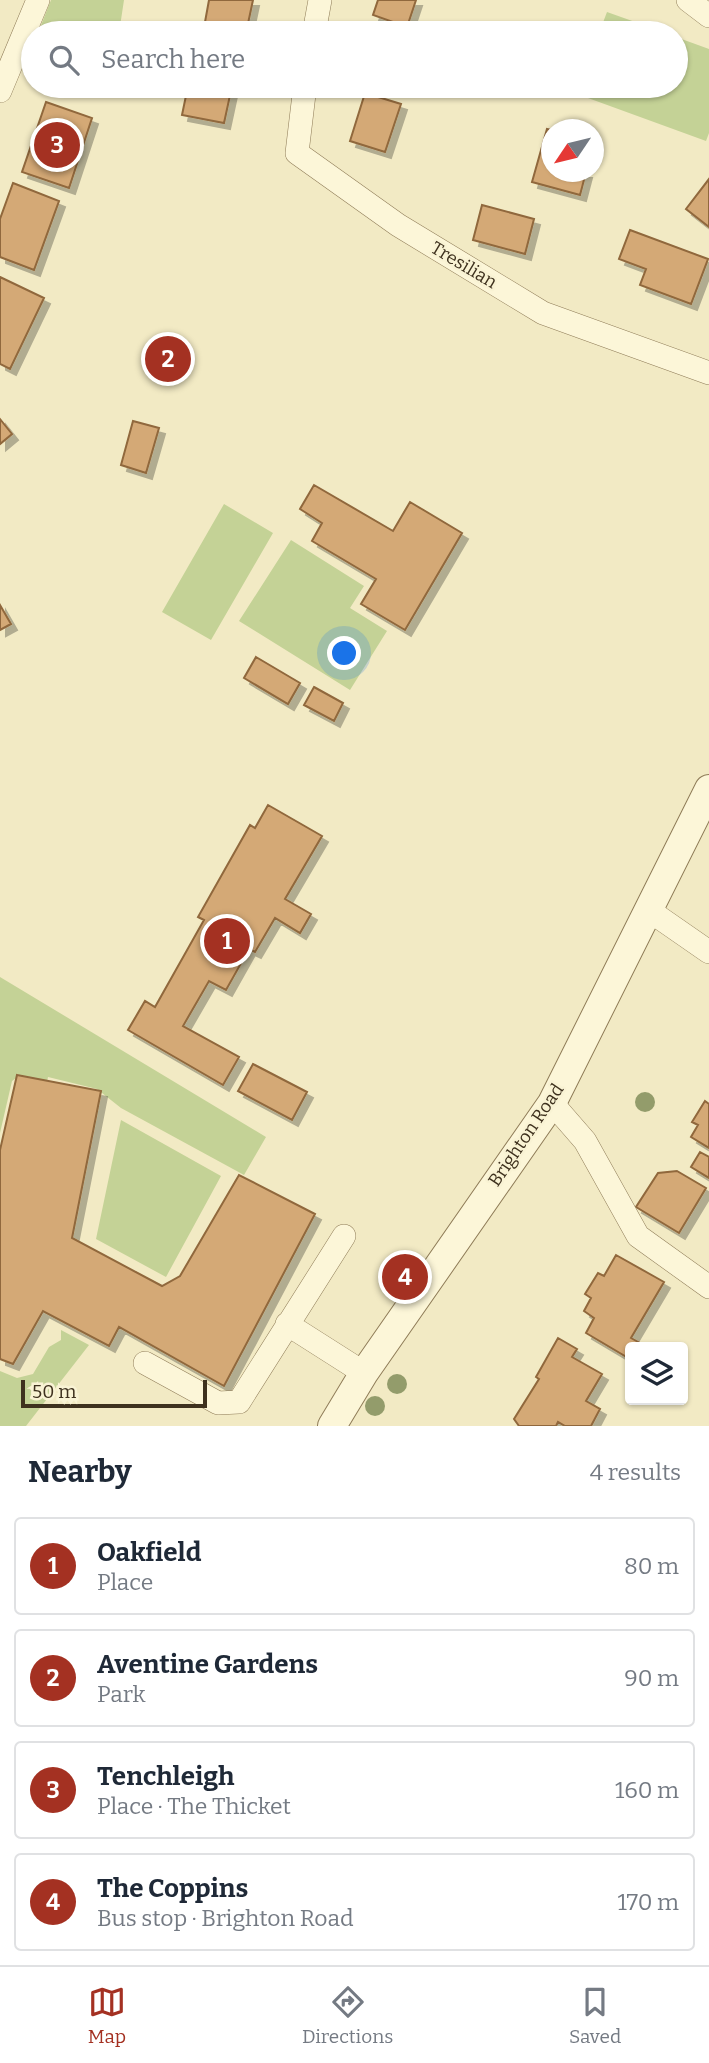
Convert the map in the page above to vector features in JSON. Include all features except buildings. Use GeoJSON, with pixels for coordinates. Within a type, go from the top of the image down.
{"type":"FeatureCollection","features":[{"type":"Feature","properties":{"kind":"street"},"geometry":{"type":"LineString","coordinates":[[29,21],[38,0]]}},
{"type":"Feature","properties":{"kind":"street"},"geometry":{"type":"LineString","coordinates":[[316,21],[320,0]]}},
{"type":"Feature","properties":{"kind":"street"},"geometry":{"type":"LineString","coordinates":[[688,0],[709,16]]}},
{"type":"Feature","properties":{"kind":"street"},"geometry":{"type":"LineString","coordinates":[[0,91],[21,41]]}},
{"type":"Feature","properties":{"kind":"street","name":"Tresilian"},"geometry":{"type":"LineString","coordinates":[[304,98],[297,153],[398,225],[543,313],[709,373]]}},
{"type":"Feature","properties":{"kind":"street","name":"Brighton Road"},"geometry":{"type":"LineString","coordinates":[[332,1426],[365,1373],[552,1103],[709,789]]}},
{"type":"Feature","properties":{"kind":"street"},"geometry":{"type":"LineString","coordinates":[[647,909],[709,952]]}},
{"type":"Feature","properties":{"kind":"street"},"geometry":{"type":"LineString","coordinates":[[552,1103],[585,1141],[638,1236],[709,1287]]}},
{"type":"Feature","properties":{"kind":"street"},"geometry":{"type":"LineString","coordinates":[[145,1363],[218,1403],[239,1402],[344,1236]]}},
{"type":"Feature","properties":{"kind":"street"},"geometry":{"type":"LineString","coordinates":[[287,1324],[365,1373]]}},
{"type":"Feature","properties":{"kind":"green space"},"geometry":{"type":"Polygon","coordinates":[[[51,0],[124,0],[121,21],[43,21],[51,0]]]}},
{"type":"Feature","properties":{"kind":"green space"},"geometry":{"type":"Polygon","coordinates":[[[607,12],[632,21],[604,21],[607,12]]]}},
{"type":"Feature","properties":{"kind":"green space"},"geometry":{"type":"Polygon","coordinates":[[[688,41],[709,49],[709,133],[706,141],[588,98],[688,98],[688,41]]]}},
{"type":"Feature","properties":{"kind":"green space"},"geometry":{"type":"Polygon","coordinates":[[[224,504],[273,533],[211,640],[162,612],[224,504]]]}},
{"type":"Feature","properties":{"kind":"green space"},"geometry":{"type":"Polygon","coordinates":[[[291,540],[364,586],[350,608],[387,631],[350,690],[239,621],[291,540]]]}},
{"type":"Feature","properties":{"kind":"green space"},"geometry":{"type":"Polygon","coordinates":[[[0,977],[266,1137],[244,1175],[121,1108],[97,1089],[48,1077],[47,1082],[19,1076],[12,1081],[0,1133],[0,977]]]}},
{"type":"Feature","properties":{"kind":"green space"},"geometry":{"type":"Polygon","coordinates":[[[121,1120],[221,1176],[166,1277],[96,1239],[121,1120]]]}},
{"type":"Feature","properties":{"kind":"green space"},"geometry":{"type":"Polygon","coordinates":[[[61,1330],[89,1345],[26,1426],[0,1426],[0,1371],[17,1378],[33,1374],[49,1347],[61,1340],[61,1330]]]}},
{"type":"Feature","properties":{"kind":"place","name":"Tenchleigh"},"geometry":{"type":"Point","coordinates":[57,145]}},
{"type":"Feature","properties":{"kind":"place","name":"Aventine Gardens"},"geometry":{"type":"Point","coordinates":[168,359]}},
{"type":"Feature","properties":{"kind":"place","name":"Oakfield"},"geometry":{"type":"Point","coordinates":[227,941]}},
{"type":"Feature","properties":{"kind":"place","name":"The Coppins"},"geometry":{"type":"Point","coordinates":[405,1277]}}]}
